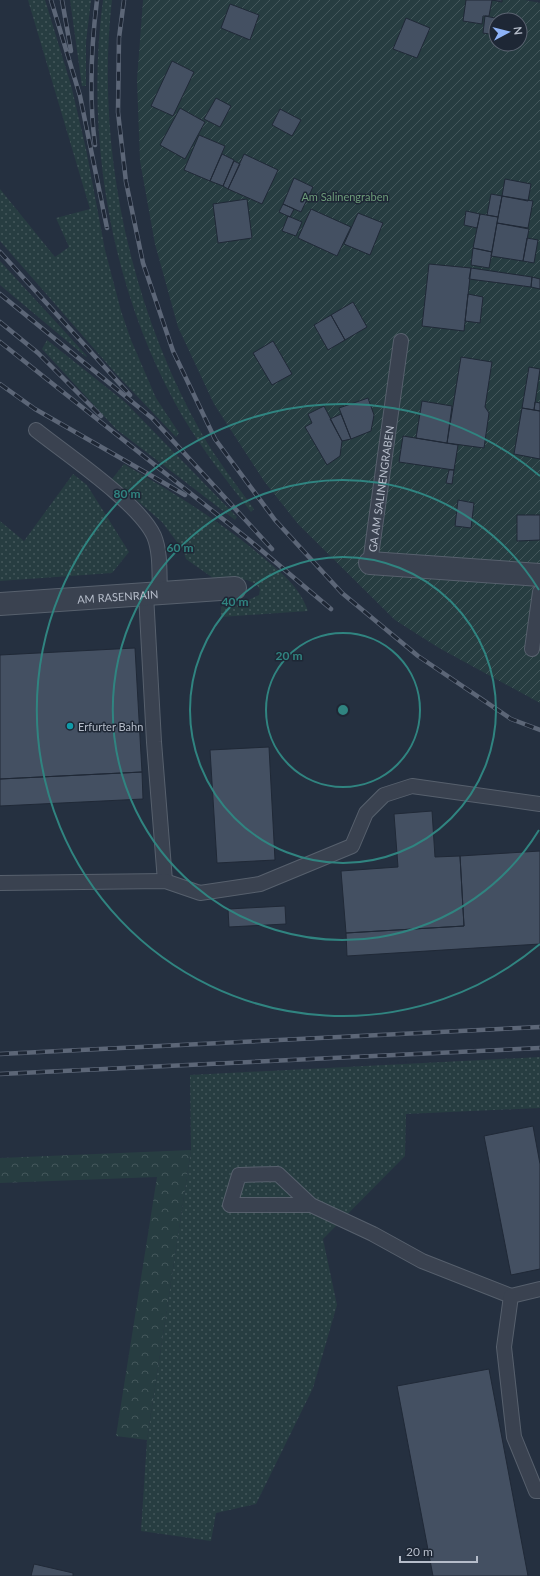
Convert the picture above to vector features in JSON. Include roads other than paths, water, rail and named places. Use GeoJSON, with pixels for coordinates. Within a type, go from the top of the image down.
{"type":"FeatureCollection","features":[{"type":"Feature","properties":{"kind":"street","name":"GA AM SALINENGRABEN"},"geometry":{"type":"LineString","coordinates":[[370,563],[540,575]]}},
{"type":"Feature","properties":{"kind":"street","name":"AM RASENRAIN"},"geometry":{"type":"LineString","coordinates":[[0,604],[235,588]]}},
{"type":"Feature","properties":{"kind":"lane","name":"GA AM SALINENGRABEN"},"geometry":{"type":"LineString","coordinates":[[370,563],[402,341]]}},
{"type":"Feature","properties":{"kind":"lane"},"geometry":{"type":"LineString","coordinates":[[36,430],[120,497],[148,526],[153,535],[158,551],[153,594],[154,742],[165,880]]}},
{"type":"Feature","properties":{"kind":"lane"},"geometry":{"type":"LineString","coordinates":[[532,649],[540,592]]}},
{"type":"Feature","properties":{"kind":"lane"},"geometry":{"type":"LineString","coordinates":[[0,883],[165,880],[200,893],[260,884],[352,846],[366,813],[384,795],[412,786],[540,804]]}},
{"type":"Feature","properties":{"kind":"lane"},"geometry":{"type":"LineString","coordinates":[[311,1205],[230,1204],[239,1175],[278,1174],[311,1205],[373,1234],[422,1260],[511,1296],[540,1289]]}},
{"type":"Feature","properties":{"kind":"lane"},"geometry":{"type":"LineString","coordinates":[[511,1296],[504,1347],[514,1437],[536,1491],[540,1490]]}},
{"type":"Feature","properties":{"kind":"railway"},"geometry":{"type":"LineString","coordinates":[[51,0],[80,96],[107,228]]}},
{"type":"Feature","properties":{"kind":"railway"},"geometry":{"type":"LineString","coordinates":[[62,0],[71,51]]}},
{"type":"Feature","properties":{"kind":"railway"},"geometry":{"type":"LineString","coordinates":[[95,145],[91,91],[93,36],[97,0]]}},
{"type":"Feature","properties":{"kind":"railway"},"geometry":{"type":"LineString","coordinates":[[124,0],[119,38],[118,112],[126,182],[143,263],[173,351],[215,439],[275,520],[342,593],[418,656],[511,719],[540,730]]}},
{"type":"Feature","properties":{"kind":"railway"},"geometry":{"type":"LineString","coordinates":[[0,252],[130,395]]}},
{"type":"Feature","properties":{"kind":"railway"},"geometry":{"type":"LineString","coordinates":[[0,294],[152,418],[272,549]]}},
{"type":"Feature","properties":{"kind":"railway"},"geometry":{"type":"LineString","coordinates":[[0,322],[38,353],[101,416]]}},
{"type":"Feature","properties":{"kind":"railway"},"geometry":{"type":"LineString","coordinates":[[0,342],[248,539],[331,609]]}},
{"type":"Feature","properties":{"kind":"railway"},"geometry":{"type":"LineString","coordinates":[[0,384],[35,409],[185,495]]}},
{"type":"Feature","properties":{"kind":"railway"},"geometry":{"type":"LineString","coordinates":[[0,1054],[540,1027]]}},
{"type":"Feature","properties":{"kind":"railway"},"geometry":{"type":"LineString","coordinates":[[0,1074],[540,1048]]}},
{"type":"Feature","properties":{"kind":"place","name":"Erfurter Bahn"},"geometry":{"type":"Point","coordinates":[70,726]}},
{"type":"Feature","properties":{"kind":"park label","name":"Am Salinengraben"},"geometry":{"type":"Point","coordinates":[345,196]}}]}
